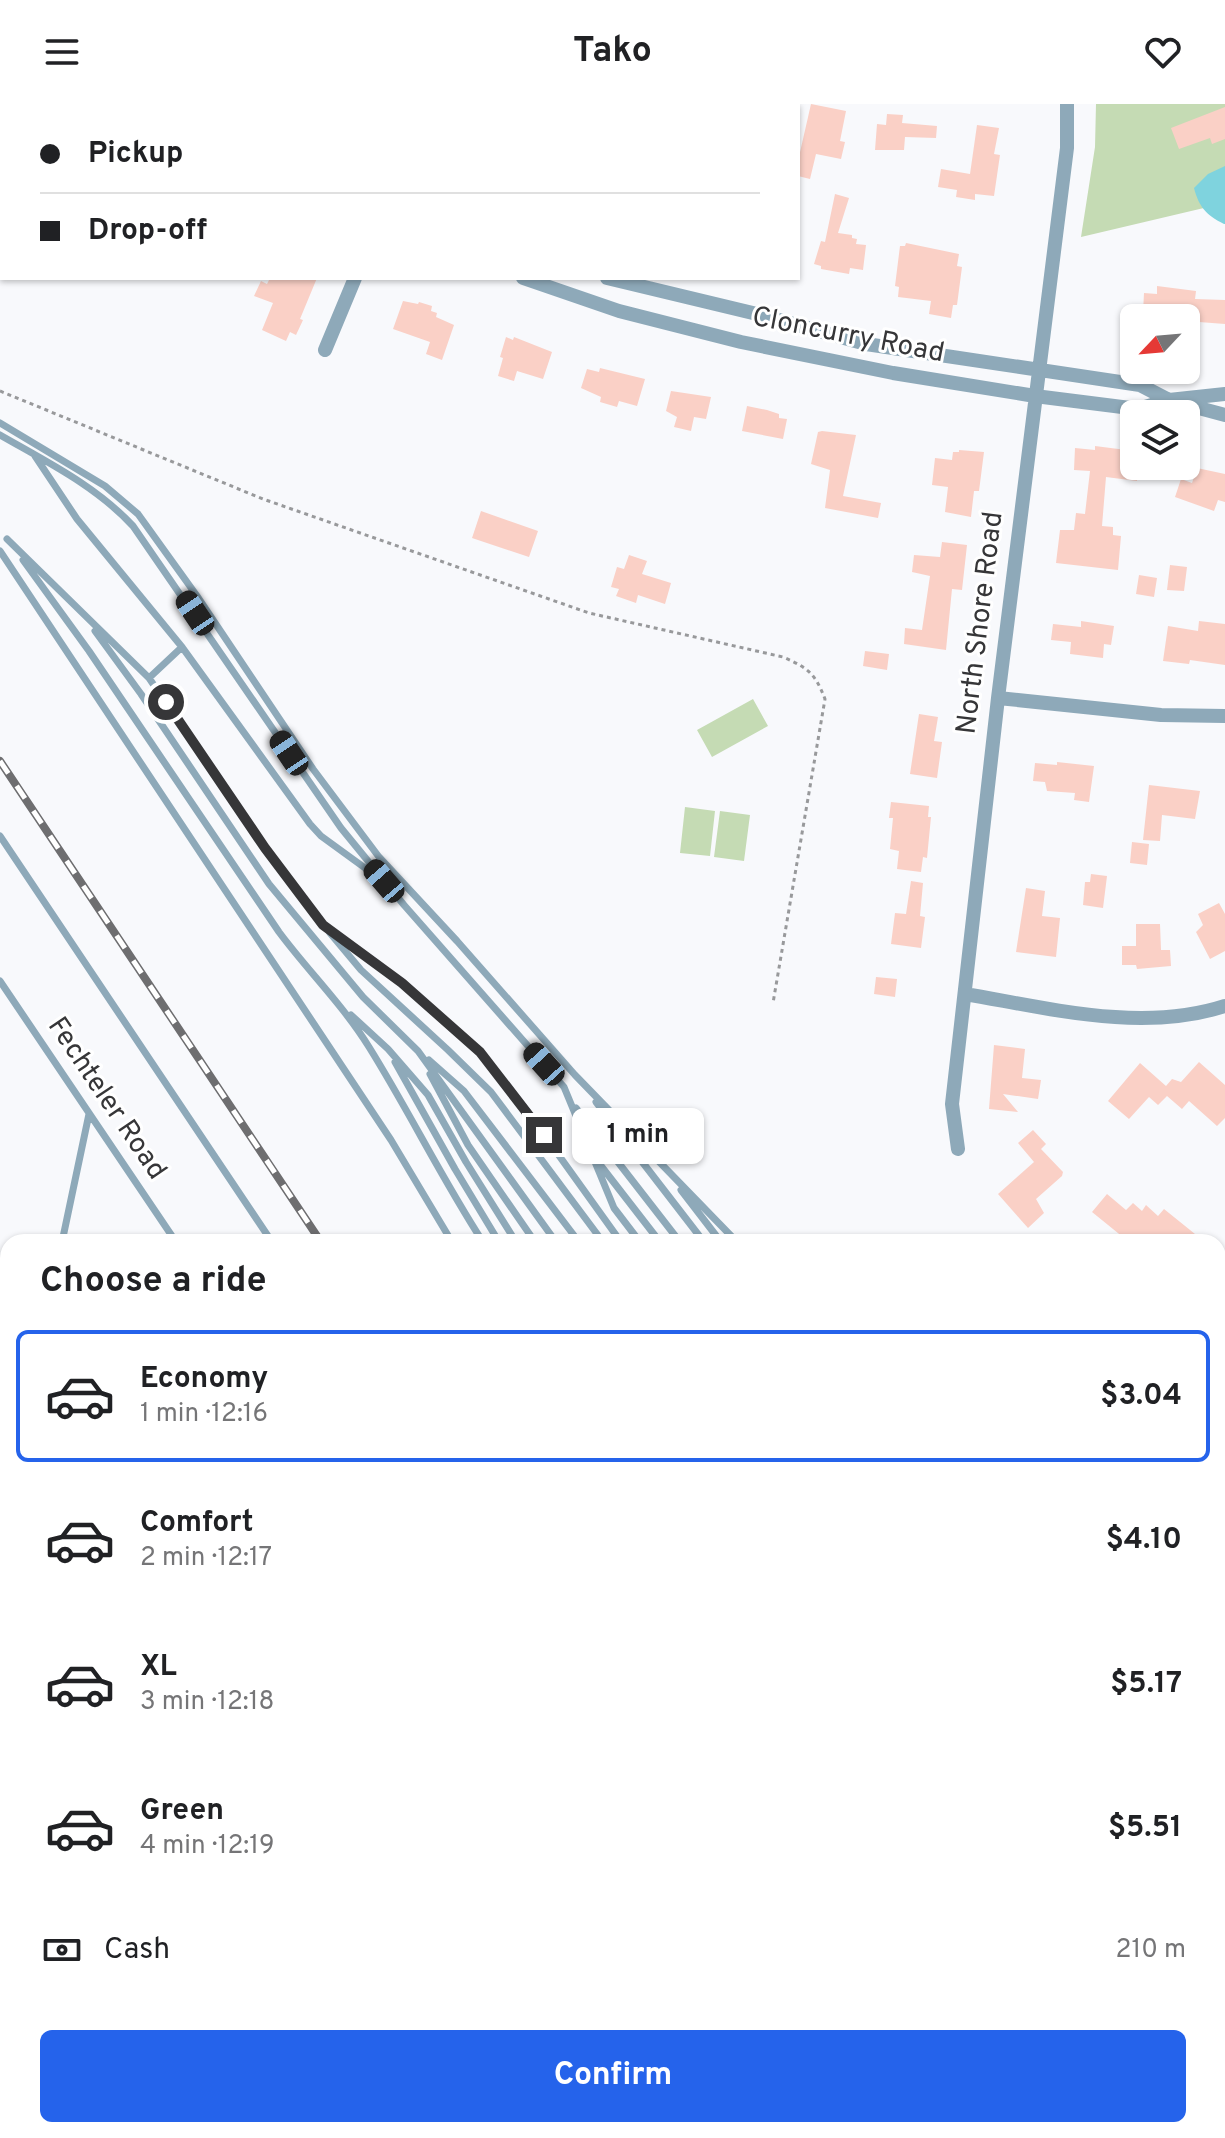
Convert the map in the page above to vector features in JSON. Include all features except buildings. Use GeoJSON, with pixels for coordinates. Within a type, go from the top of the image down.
{"type":"FeatureCollection","features":[{"type":"Feature","properties":{"kind":"street","name":"North Shore Road"},"geometry":{"type":"LineString","coordinates":[[958,1149],[952,1104],[998,698],[1067,148],[1067,104]]}},
{"type":"Feature","properties":{"kind":"street"},"geometry":{"type":"LineString","coordinates":[[325,350],[354,280]]}},
{"type":"Feature","properties":{"kind":"street","name":"Cloncurry Road"},"geometry":{"type":"LineString","coordinates":[[529,280],[619,311],[741,342],[893,373],[1120,407]]}},
{"type":"Feature","properties":{"kind":"street","name":"Cloncurry Road"},"geometry":{"type":"LineString","coordinates":[[615,280],[866,344],[1140,385],[1169,400],[1225,394]]}},
{"type":"Feature","properties":{"kind":"street"},"geometry":{"type":"LineString","coordinates":[[1200,408],[1225,415]]}},
{"type":"Feature","properties":{"kind":"street"},"geometry":{"type":"LineString","coordinates":[[998,698],[1161,715],[1225,716]]}},
{"type":"Feature","properties":{"kind":"street"},"geometry":{"type":"LineString","coordinates":[[965,994],[1100,1016],[1205,1013],[1225,1006]]}},
{"type":"Feature","properties":{"kind":"lane"},"geometry":{"type":"LineString","coordinates":[[0,423],[105,486],[138,514],[358,832],[575,1075],[729,1234]]}},
{"type":"Feature","properties":{"kind":"lane"},"geometry":{"type":"LineString","coordinates":[[0,435],[92,489],[133,526],[319,797],[384,881],[564,1087],[614,1208],[634,1234]]}},
{"type":"Feature","properties":{"kind":"lane"},"geometry":{"type":"LineString","coordinates":[[33,454],[77,519],[182,647],[310,824],[321,836],[384,881]]}},
{"type":"Feature","properties":{"kind":"lane"},"geometry":{"type":"LineString","coordinates":[[0,529],[89,651],[304,966],[340,1005],[388,1049],[428,1095],[511,1234]]}},
{"type":"Feature","properties":{"kind":"lane"},"geometry":{"type":"LineString","coordinates":[[7,539],[149,678],[265,848],[323,925],[361,970],[491,1092],[597,1234]]}},
{"type":"Feature","properties":{"kind":"lane"},"geometry":{"type":"LineString","coordinates":[[0,551],[391,1140],[447,1234]]}},
{"type":"Feature","properties":{"kind":"lane"},"geometry":{"type":"LineString","coordinates":[[84,616],[141,694],[269,884],[363,997],[464,1091],[573,1234]]}},
{"type":"Feature","properties":{"kind":"lane"},"geometry":{"type":"LineString","coordinates":[[149,678],[182,647]]}},
{"type":"Feature","properties":{"kind":"lane"},"geometry":{"type":"LineString","coordinates":[[0,836],[267,1234]]}},
{"type":"Feature","properties":{"kind":"lane"},"geometry":{"type":"LineString","coordinates":[[323,925],[402,983],[480,1052],[527,1111],[615,1234]]}},
{"type":"Feature","properties":{"kind":"lane","name":"Fechteler Road"},"geometry":{"type":"LineString","coordinates":[[0,981],[171,1234]]}},
{"type":"Feature","properties":{"kind":"lane"},"geometry":{"type":"LineString","coordinates":[[340,1005],[369,1047],[478,1234]]}},
{"type":"Feature","properties":{"kind":"lane"},"geometry":{"type":"LineString","coordinates":[[388,1049],[494,1234]]}},
{"type":"Feature","properties":{"kind":"lane"},"geometry":{"type":"LineString","coordinates":[[418,1051],[468,1145],[529,1234]]}},
{"type":"Feature","properties":{"kind":"lane"},"geometry":{"type":"LineString","coordinates":[[418,1051],[550,1234]]}},
{"type":"Feature","properties":{"kind":"lane"},"geometry":{"type":"LineString","coordinates":[[575,1075],[698,1234]]}},
{"type":"Feature","properties":{"kind":"lane"},"geometry":{"type":"LineString","coordinates":[[570,1101],[674,1234]]}},
{"type":"Feature","properties":{"kind":"lane"},"geometry":{"type":"LineString","coordinates":[[64,1234],[89,1114]]}},
{"type":"Feature","properties":{"kind":"lane"},"geometry":{"type":"LineString","coordinates":[[592,1154],[654,1234]]}},
{"type":"Feature","properties":{"kind":"lane"},"geometry":{"type":"LineString","coordinates":[[658,1160],[715,1234]]}},
{"type":"Feature","properties":{"kind":"path"},"geometry":{"type":"LineString","coordinates":[[0,391],[263,499],[589,613],[783,657],[804,666],[817,678],[825,699],[773,1003]]}},
{"type":"Feature","properties":{"kind":"green space"},"geometry":{"type":"Polygon","coordinates":[[[1096,104],[1225,104],[1225,203],[1081,237],[1095,147],[1096,104]]]}},
{"type":"Feature","properties":{"kind":"green space"},"geometry":{"type":"Polygon","coordinates":[[[753,699],[768,726],[712,757],[697,730],[753,699]]]}},
{"type":"Feature","properties":{"kind":"green space"},"geometry":{"type":"Polygon","coordinates":[[[685,807],[715,811],[710,856],[680,853],[685,807]]]}},
{"type":"Feature","properties":{"kind":"green space"},"geometry":{"type":"Polygon","coordinates":[[[720,811],[750,815],[744,861],[714,857],[720,811]]]}},
{"type":"Feature","properties":{"kind":"water"},"geometry":{"type":"Polygon","coordinates":[[[1225,166],[1224,224],[1204,210],[1194,188],[1208,174],[1225,166]]]}},
{"type":"Feature","properties":{"kind":"railway"},"geometry":{"type":"LineString","coordinates":[[0,761],[316,1234]]}},
{"type":"Feature","properties":{"kind":"route"},"geometry":{"type":"LineString","coordinates":[[166,702],[265,848],[323,925],[402,983],[480,1052],[544,1135]]}}]}
